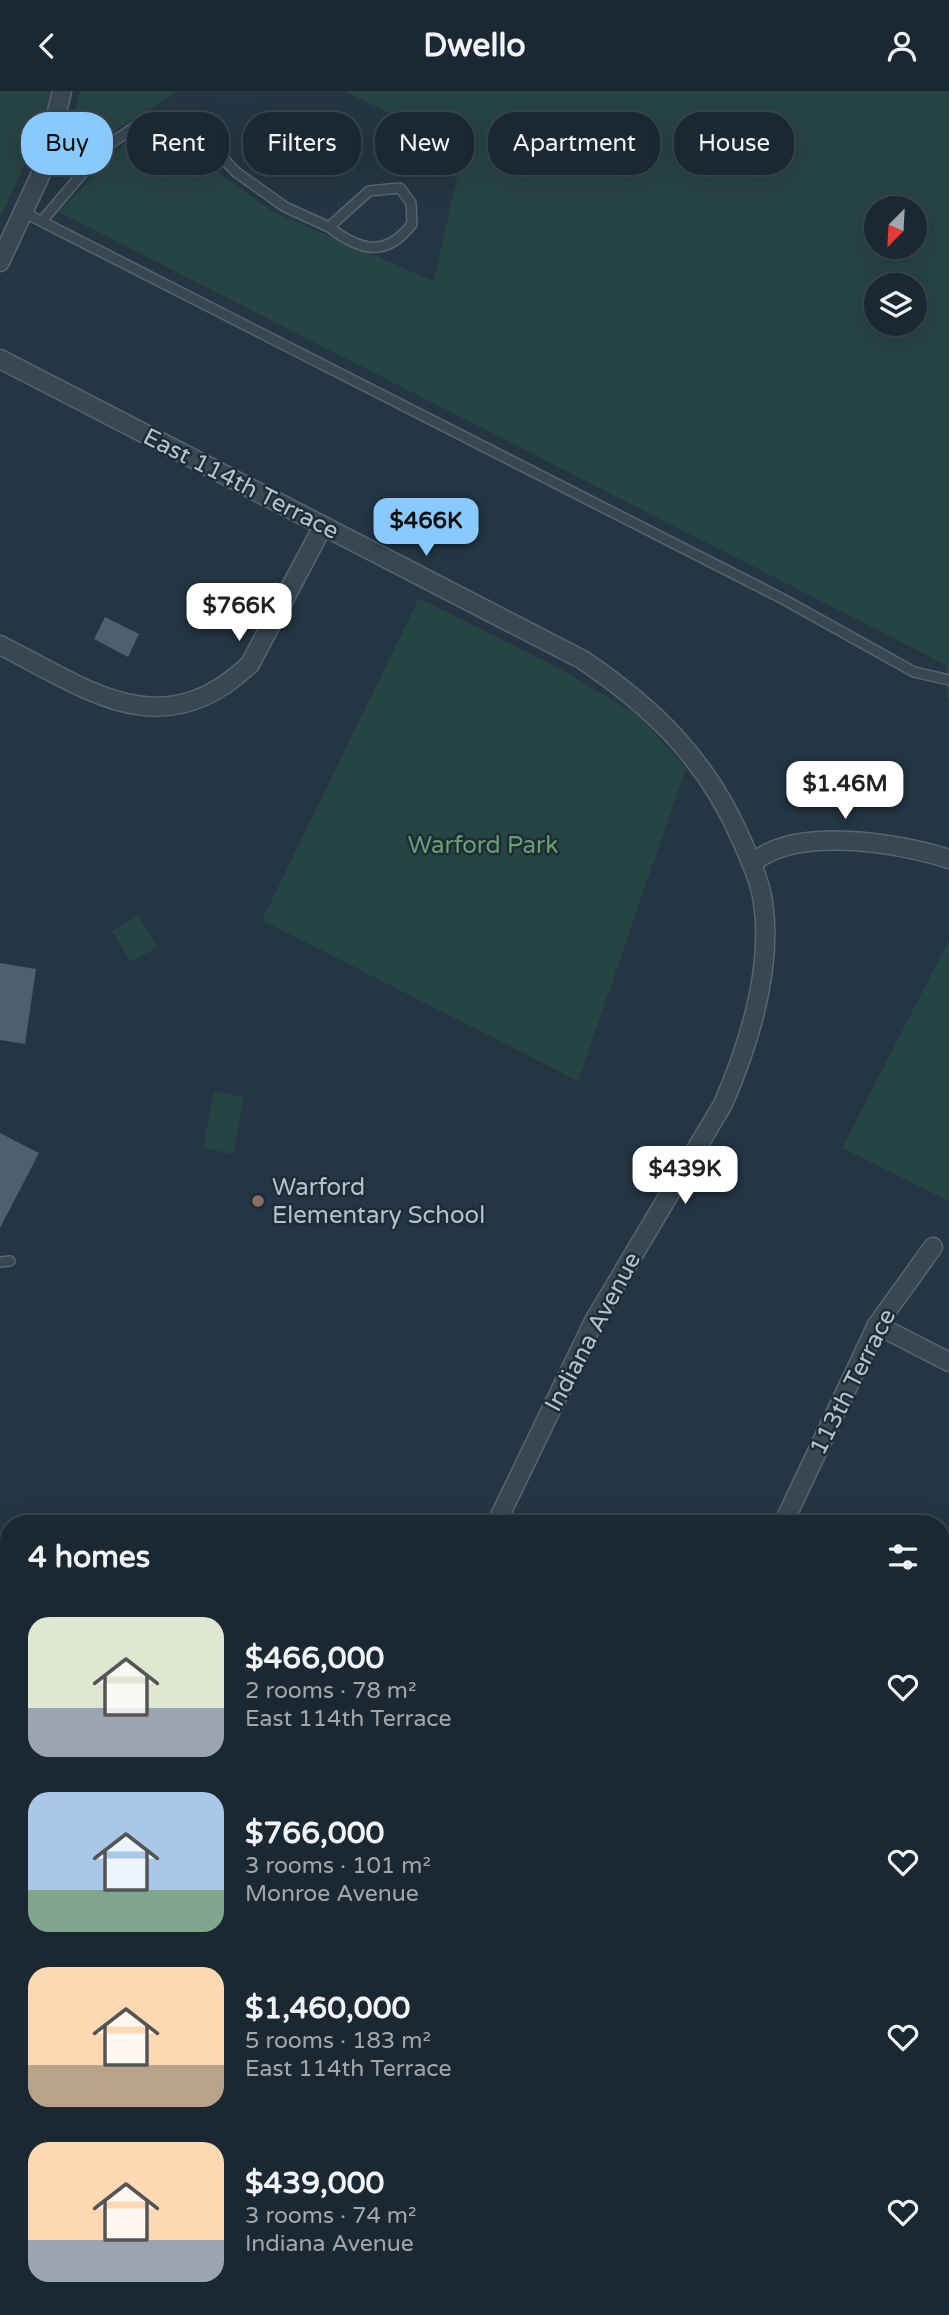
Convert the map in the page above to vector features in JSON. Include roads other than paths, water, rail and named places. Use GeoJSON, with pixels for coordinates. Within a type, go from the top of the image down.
{"type":"FeatureCollection","features":[{"type":"Feature","properties":{"kind":"street"},"geometry":{"type":"LineString","coordinates":[[0,263],[44,167],[62,91]]}},
{"type":"Feature","properties":{"kind":"street","name":"East 114th Terrace"},"geometry":{"type":"LineString","coordinates":[[0,359],[583,660],[630,692],[669,728],[703,770],[731,815],[752,864]]}},
{"type":"Feature","properties":{"kind":"street"},"geometry":{"type":"LineString","coordinates":[[0,645],[108,699],[133,706],[168,708],[209,696],[231,682],[250,664],[323,526]]}},
{"type":"Feature","properties":{"kind":"street"},"geometry":{"type":"LineString","coordinates":[[752,864],[761,855],[794,845],[862,839],[921,850],[949,859]]}},
{"type":"Feature","properties":{"kind":"street","name":"Indiana Avenue"},"geometry":{"type":"LineString","coordinates":[[500,1515],[594,1321],[723,1104],[736,1075],[756,1007],[763,958],[763,902],[752,864]]}},
{"type":"Feature","properties":{"kind":"street","name":"113th Terrace"},"geometry":{"type":"LineString","coordinates":[[787,1515],[877,1325],[933,1247]]}},
{"type":"Feature","properties":{"kind":"street"},"geometry":{"type":"LineString","coordinates":[[877,1325],[949,1362]]}},
{"type":"Feature","properties":{"kind":"lane"},"geometry":{"type":"LineString","coordinates":[[42,221],[104,148],[146,119],[180,132],[218,153],[236,172],[285,208],[328,227],[347,241],[373,249],[401,239],[412,224],[411,203],[400,188],[369,191],[328,227]]}},
{"type":"Feature","properties":{"kind":"lane"},"geometry":{"type":"LineString","coordinates":[[25,213],[783,599],[914,672],[949,680]]}},
{"type":"Feature","properties":{"kind":"place","name":"Warford Elementary School"},"geometry":{"type":"Point","coordinates":[258,1201]}},
{"type":"Feature","properties":{"kind":"park label","name":"Warford Park"},"geometry":{"type":"Point","coordinates":[483,845]}}]}
